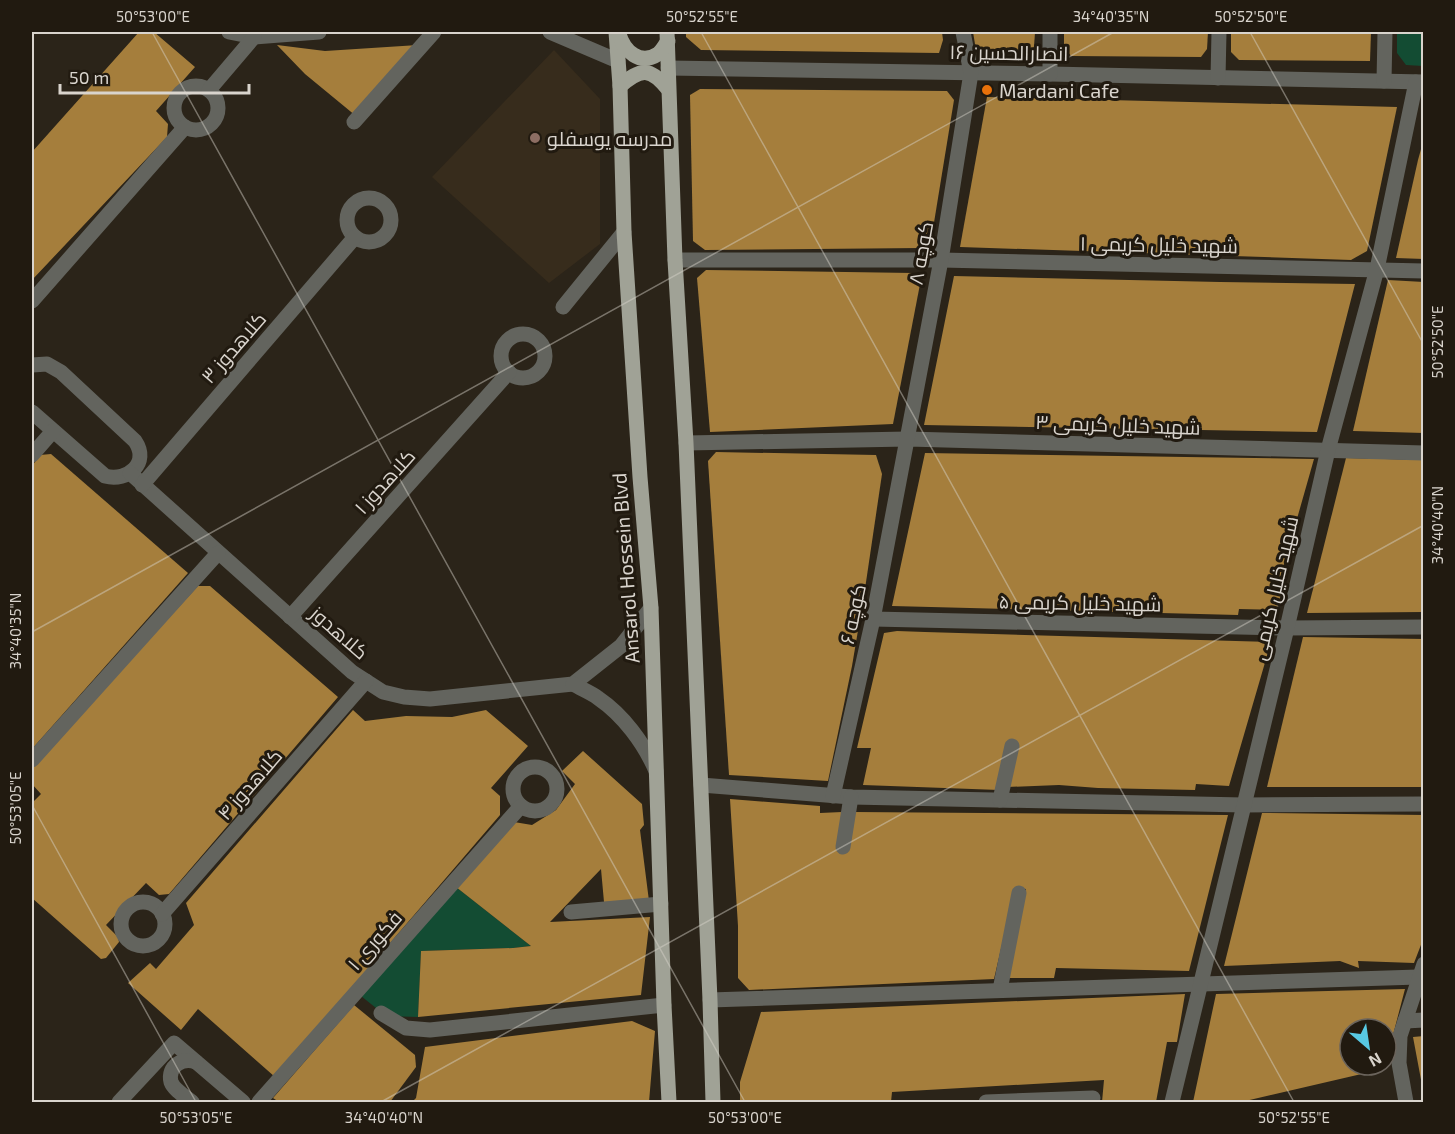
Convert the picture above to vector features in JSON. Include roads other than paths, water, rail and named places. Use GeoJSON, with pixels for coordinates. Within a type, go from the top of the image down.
{"type":"FeatureCollection","features":[{"type":"Feature","properties":{"kind":"main road","name":"Ansarol Hossein Blvd"},"geometry":{"type":"LineString","coordinates":[[617,32],[624,232],[651,608],[669,1102]]}},
{"type":"Feature","properties":{"kind":"main road"},"geometry":{"type":"LineString","coordinates":[[617,32],[626,51],[635,56],[646,57],[658,54],[668,36]]}},
{"type":"Feature","properties":{"kind":"main road"},"geometry":{"type":"LineString","coordinates":[[668,36],[675,260],[686,443],[713,1102]]}},
{"type":"Feature","properties":{"kind":"main road"},"geometry":{"type":"LineString","coordinates":[[618,61],[669,68]]}},
{"type":"Feature","properties":{"kind":"main road"},"geometry":{"type":"LineString","coordinates":[[620,86],[638,72],[649,72],[658,77],[668,89]]}},
{"type":"Feature","properties":{"kind":"street"},"geometry":{"type":"LineString","coordinates":[[229,32],[254,37],[319,32]]}},
{"type":"Feature","properties":{"kind":"street"},"geometry":{"type":"LineString","coordinates":[[354,122],[434,32]]}},
{"type":"Feature","properties":{"kind":"street"},"geometry":{"type":"LineString","coordinates":[[550,32],[618,61]]}},
{"type":"Feature","properties":{"kind":"street"},"geometry":{"type":"LineString","coordinates":[[963,32],[971,73]]}},
{"type":"Feature","properties":{"kind":"street"},"geometry":{"type":"LineString","coordinates":[[1050,32],[1050,74]]}},
{"type":"Feature","properties":{"kind":"street"},"geometry":{"type":"LineString","coordinates":[[1218,32],[1218,78]]}},
{"type":"Feature","properties":{"kind":"street"},"geometry":{"type":"LineString","coordinates":[[1384,81],[1385,32]]}},
{"type":"Feature","properties":{"kind":"street"},"geometry":{"type":"LineString","coordinates":[[209,90],[254,37]]}},
{"type":"Feature","properties":{"kind":"street","name":"انصارالحسین ۱۶"},"geometry":{"type":"LineString","coordinates":[[669,68],[1420,82]]}},
{"type":"Feature","properties":{"kind":"street","name":"کوچه ۸"},"geometry":{"type":"LineString","coordinates":[[908,439],[971,73]]}},
{"type":"Feature","properties":{"kind":"street","name":"شهید خلیل کریمی"},"geometry":{"type":"LineString","coordinates":[[1172,1102],[1328,450],[1377,269],[1420,82]]}},
{"type":"Feature","properties":{"kind":"street"},"geometry":{"type":"LineString","coordinates":[[191,86],[209,90],[216,97],[218,104],[216,117],[206,127],[199,130],[185,127],[176,116],[175,109],[179,95],[191,86]]}},
{"type":"Feature","properties":{"kind":"street"},"geometry":{"type":"LineString","coordinates":[[32,301],[185,127]]}},
{"type":"Feature","properties":{"kind":"street"},"geometry":{"type":"LineString","coordinates":[[563,307],[624,232]]}},
{"type":"Feature","properties":{"kind":"street","name":"کلاهدوز ۳"},"geometry":{"type":"LineString","coordinates":[[142,485],[355,237]]}},
{"type":"Feature","properties":{"kind":"street","name":"شهید خلیل کریمی ۱"},"geometry":{"type":"LineString","coordinates":[[675,260],[940,260],[1424,271]]}},
{"type":"Feature","properties":{"kind":"street"},"geometry":{"type":"LineString","coordinates":[[32,365],[40,363],[54,368],[135,441],[139,447],[138,463],[130,472],[121,477],[105,476],[32,412]]}},
{"type":"Feature","properties":{"kind":"street","name":"کلاهدوز ۱"},"geometry":{"type":"LineString","coordinates":[[290,617],[509,372]]}},
{"type":"Feature","properties":{"kind":"street"},"geometry":{"type":"LineString","coordinates":[[32,455],[53,431]]}},
{"type":"Feature","properties":{"kind":"street","name":"شهید خلیل کریمی ۳"},"geometry":{"type":"LineString","coordinates":[[686,443],[908,439],[1424,453]]}},
{"type":"Feature","properties":{"kind":"street","name":"کوچه ۶"},"geometry":{"type":"LineString","coordinates":[[833,796],[873,619],[908,439]]}},
{"type":"Feature","properties":{"kind":"street","name":"کلاهدوز"},"geometry":{"type":"LineString","coordinates":[[130,472],[351,672],[382,692],[430,699],[573,684]]}},
{"type":"Feature","properties":{"kind":"street"},"geometry":{"type":"LineString","coordinates":[[32,760],[218,553]]}},
{"type":"Feature","properties":{"kind":"street"},"geometry":{"type":"LineString","coordinates":[[651,608],[621,646],[573,684],[597,697],[620,718],[647,751],[656,772]]}},
{"type":"Feature","properties":{"kind":"street","name":"شهید خلیل کریمی ۵"},"geometry":{"type":"LineString","coordinates":[[873,619],[1287,628]]}},
{"type":"Feature","properties":{"kind":"street"},"geometry":{"type":"LineString","coordinates":[[1287,628],[1424,627]]}},
{"type":"Feature","properties":{"kind":"street","name":"کلاهدوز ۴"},"geometry":{"type":"LineString","coordinates":[[162,914],[366,681]]}},
{"type":"Feature","properties":{"kind":"street"},"geometry":{"type":"LineString","coordinates":[[1000,800],[1012,746]]}},
{"type":"Feature","properties":{"kind":"street"},"geometry":{"type":"LineString","coordinates":[[701,785],[833,796],[1244,805],[1424,804]]}},
{"type":"Feature","properties":{"kind":"street"},"geometry":{"type":"LineString","coordinates":[[843,847],[851,796]]}},
{"type":"Feature","properties":{"kind":"street","name":"فکوری ۱"},"geometry":{"type":"LineString","coordinates":[[259,1102],[521,806]]}},
{"type":"Feature","properties":{"kind":"street"},"geometry":{"type":"LineString","coordinates":[[1000,990],[1019,893]]}},
{"type":"Feature","properties":{"kind":"street"},"geometry":{"type":"LineString","coordinates":[[571,912],[661,904]]}},
{"type":"Feature","properties":{"kind":"street"},"geometry":{"type":"LineString","coordinates":[[710,1000],[1200,985],[1421,970],[1400,1036],[1400,1064],[1406,1102]]}},
{"type":"Feature","properties":{"kind":"street"},"geometry":{"type":"LineString","coordinates":[[381,1013],[406,1028],[430,1030],[664,1005]]}},
{"type":"Feature","properties":{"kind":"street"},"geometry":{"type":"LineString","coordinates":[[1405,1021],[1424,1020]]}},
{"type":"Feature","properties":{"kind":"street"},"geometry":{"type":"LineString","coordinates":[[119,1102],[174,1043],[243,1102]]}},
{"type":"Feature","properties":{"kind":"street"},"geometry":{"type":"LineString","coordinates":[[192,1102],[174,1086],[171,1076],[172,1070],[180,1062],[190,1060],[196,1062]]}},
{"type":"Feature","properties":{"kind":"street"},"geometry":{"type":"LineString","coordinates":[[986,1102],[1093,1098]]}},
{"type":"Feature","properties":{"kind":"place","name":"Mardani Cafe"},"geometry":{"type":"Point","coordinates":[987,90]}},
{"type":"Feature","properties":{"kind":"place","name":"مدرسه یوسفلو"},"geometry":{"type":"Point","coordinates":[535,138]}}]}
